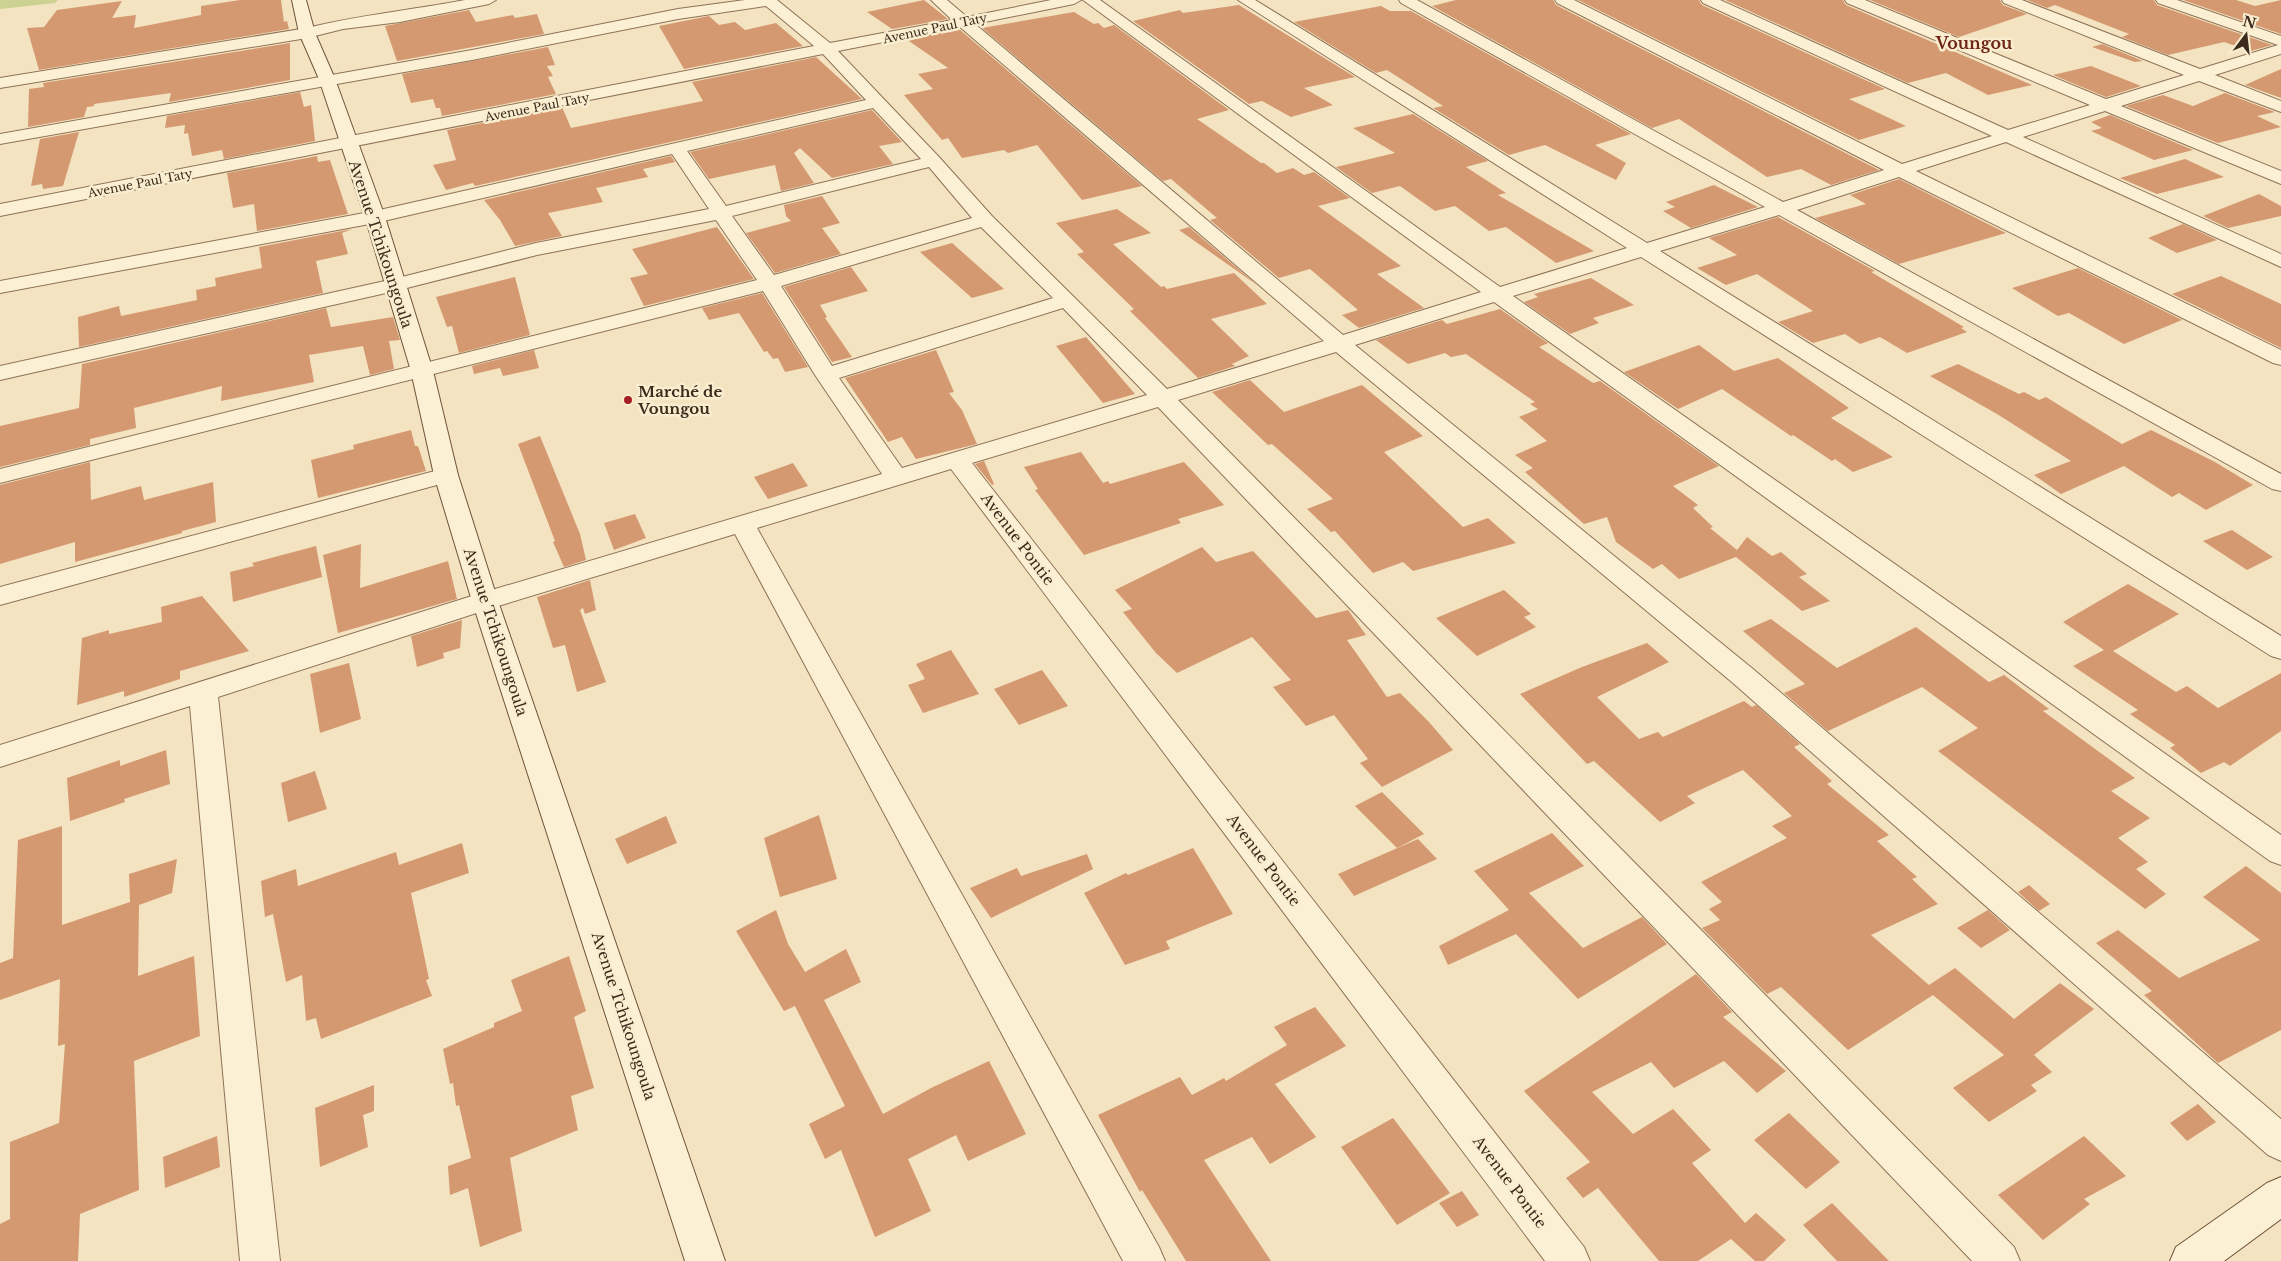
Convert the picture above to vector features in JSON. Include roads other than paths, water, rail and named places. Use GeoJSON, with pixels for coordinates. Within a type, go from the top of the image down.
{"type":"FeatureCollection","features":[{"type":"Feature","properties":{"kind":"street","name":"Avenue Tchikoungoula"},"geometry":{"type":"LineString","coordinates":[[299,0],[307,33],[327,80],[375,217],[422,371],[446,475],[485,601],[705,1261]]}},
{"type":"Feature","properties":{"kind":"street"},"geometry":{"type":"LineString","coordinates":[[0,83],[307,33],[343,24],[400,17],[489,0]]}},
{"type":"Feature","properties":{"kind":"street"},"geometry":{"type":"LineString","coordinates":[[938,0],[1340,344],[1743,676],[2281,1142]]}},
{"type":"Feature","properties":{"kind":"street","name":"Avenue Paul Taty"},"geometry":{"type":"LineString","coordinates":[[0,210],[348,144],[1074,0]]}},
{"type":"Feature","properties":{"kind":"street"},"geometry":{"type":"LineString","coordinates":[[1090,0],[1497,294],[2281,852]]}},
{"type":"Feature","properties":{"kind":"street"},"geometry":{"type":"LineString","coordinates":[[1245,0],[2281,649]]}},
{"type":"Feature","properties":{"kind":"street"},"geometry":{"type":"LineString","coordinates":[[1406,0],[1780,209],[2281,484]]}},
{"type":"Feature","properties":{"kind":"street"},"geometry":{"type":"LineString","coordinates":[[1562,0],[1901,171],[2281,358]]}},
{"type":"Feature","properties":{"kind":"street"},"geometry":{"type":"LineString","coordinates":[[1708,0],[2281,261]]}},
{"type":"Feature","properties":{"kind":"street"},"geometry":{"type":"LineString","coordinates":[[1852,0],[2281,178]]}},
{"type":"Feature","properties":{"kind":"street"},"geometry":{"type":"LineString","coordinates":[[2010,0],[2281,107]]}},
{"type":"Feature","properties":{"kind":"street"},"geometry":{"type":"LineString","coordinates":[[2163,0],[2281,41]]}},
{"type":"Feature","properties":{"kind":"street"},"geometry":{"type":"LineString","coordinates":[[0,139],[472,55],[678,14],[769,1],[828,50],[933,161],[985,220],[1068,300],[2000,1261]]}},
{"type":"Feature","properties":{"kind":"street"},"geometry":{"type":"LineString","coordinates":[[0,756],[485,601],[957,460],[1780,209],[2108,106],[2281,49]]}},
{"type":"Feature","properties":{"kind":"street"},"geometry":{"type":"LineString","coordinates":[[0,287],[375,217],[877,102]]}},
{"type":"Feature","properties":{"kind":"street"},"geometry":{"type":"LineString","coordinates":[[677,149],[769,283],[826,375],[896,477]]}},
{"type":"Feature","properties":{"kind":"street"},"geometry":{"type":"LineString","coordinates":[[0,374],[395,285],[536,250],[720,213],[933,161]]}},
{"type":"Feature","properties":{"kind":"street"},"geometry":{"type":"LineString","coordinates":[[0,476],[769,283],[985,220]]}},
{"type":"Feature","properties":{"kind":"street"},"geometry":{"type":"LineString","coordinates":[[826,375],[1068,300]]}},
{"type":"Feature","properties":{"kind":"street","name":"Avenue Pontie"},"geometry":{"type":"LineString","coordinates":[[957,460],[1570,1261]]}},
{"type":"Feature","properties":{"kind":"street"},"geometry":{"type":"LineString","coordinates":[[0,596],[446,475]]}},
{"type":"Feature","properties":{"kind":"street"},"geometry":{"type":"LineString","coordinates":[[742,523],[1145,1261]]}},
{"type":"Feature","properties":{"kind":"street"},"geometry":{"type":"LineString","coordinates":[[203,690],[260,1261]]}},
{"type":"Feature","properties":{"kind":"street"},"geometry":{"type":"LineString","coordinates":[[2190,1261],[2281,1196]]}},
{"type":"Feature","properties":{"kind":"place","name":"Marché de Voungou"},"geometry":{"type":"Point","coordinates":[628,400]}},
{"type":"Feature","properties":{"kind":"district","name":"Voungou"},"geometry":{"type":"Point","coordinates":[1974,43]}}]}
